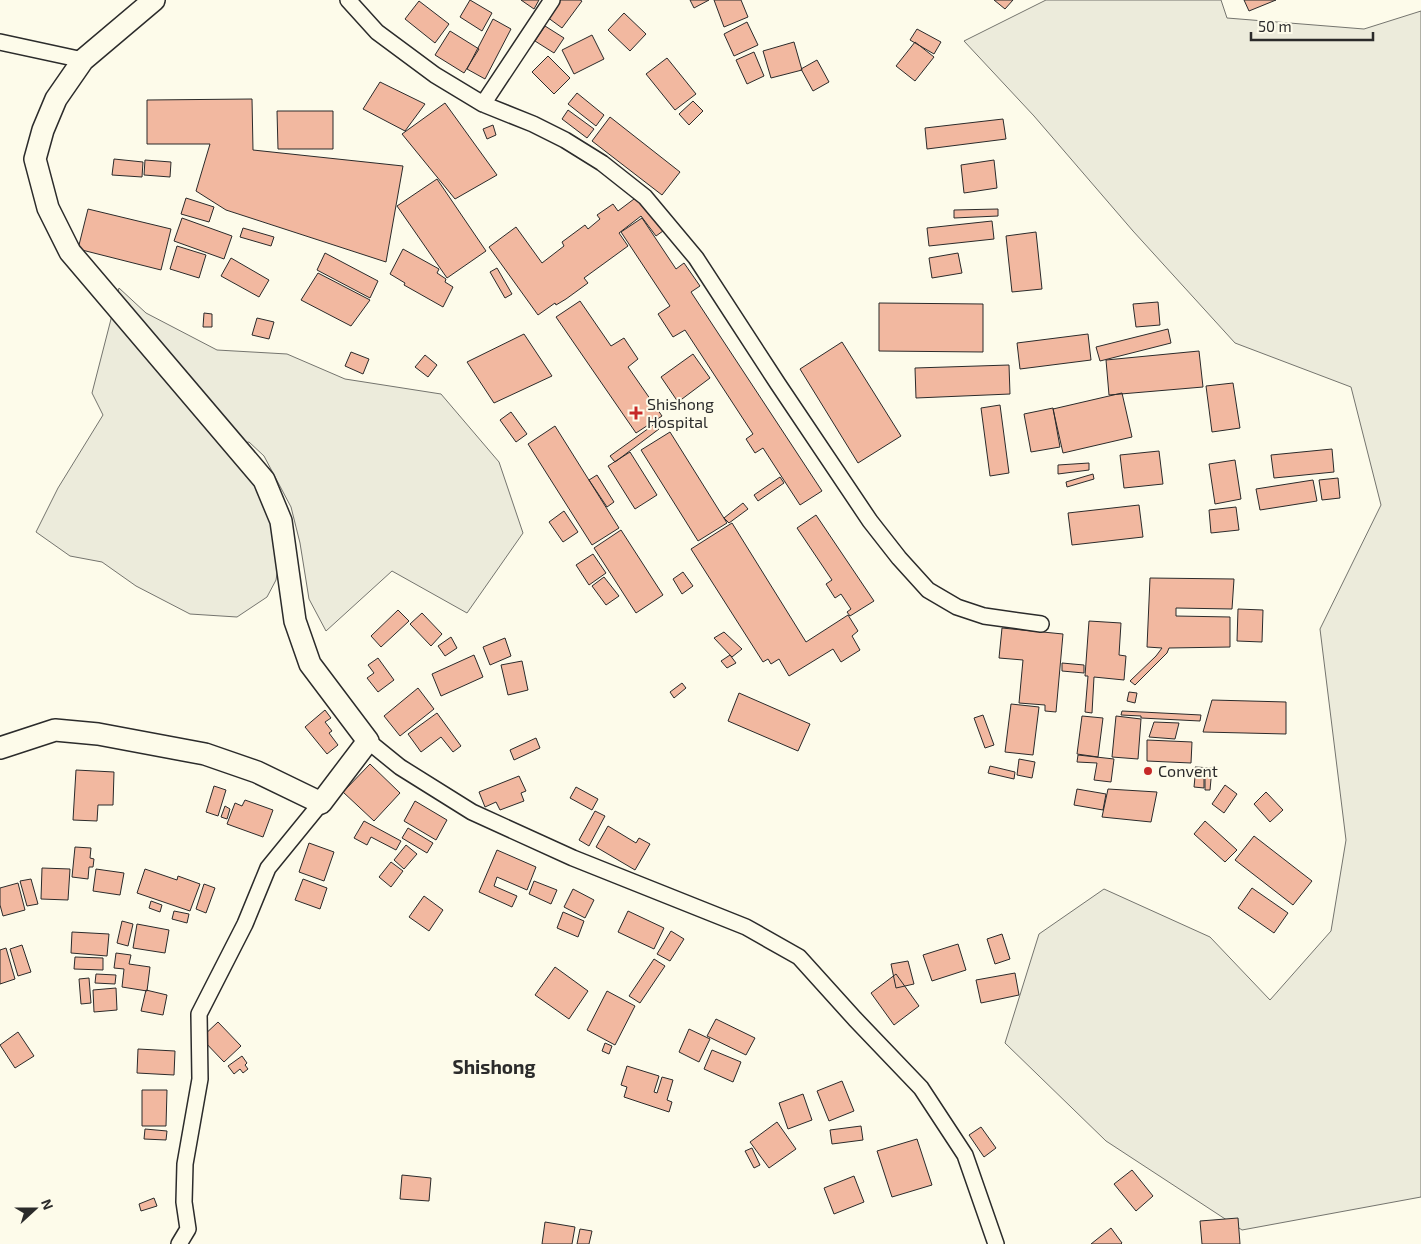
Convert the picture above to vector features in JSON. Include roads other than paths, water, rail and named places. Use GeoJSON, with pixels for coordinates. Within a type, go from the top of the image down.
{"type":"FeatureCollection","features":[{"type":"Feature","properties":{"kind":"street"},"geometry":{"type":"LineString","coordinates":[[154,0],[84,60],[56,99],[41,137],[36,159],[48,208],[70,252],[264,480],[281,522],[295,621],[310,664],[368,742],[400,767],[472,812],[573,858],[746,927],[799,957],[921,1088],[965,1156],[996,1244]]}},
{"type":"Feature","properties":{"kind":"street"},"geometry":{"type":"LineString","coordinates":[[348,0],[377,32],[435,75],[483,104],[565,140],[602,163],[645,197],[696,258],[870,521],[899,558],[928,590],[957,607],[984,616],[1041,624]]}},
{"type":"Feature","properties":{"kind":"street"},"geometry":{"type":"LineString","coordinates":[[483,104],[552,0]]}},
{"type":"Feature","properties":{"kind":"street"},"geometry":{"type":"LineString","coordinates":[[0,42],[84,60]]}},
{"type":"Feature","properties":{"kind":"street"},"geometry":{"type":"LineString","coordinates":[[0,748],[56,730],[98,734],[204,754],[257,772],[321,803]]}},
{"type":"Feature","properties":{"kind":"street"},"geometry":{"type":"LineString","coordinates":[[179,1244],[188,1229],[184,1202],[185,1164],[200,1079],[199,1014],[245,924],[268,868],[368,742]]}},
{"type":"Feature","properties":{"kind":"place","name":"Shishong Hospital"},"geometry":{"type":"Point","coordinates":[636,413]}},
{"type":"Feature","properties":{"kind":"place","name":"Convent"},"geometry":{"type":"Point","coordinates":[1148,771]}},
{"type":"Feature","properties":{"kind":"district","name":"Shishong"},"geometry":{"type":"Point","coordinates":[494,1067]}}]}
